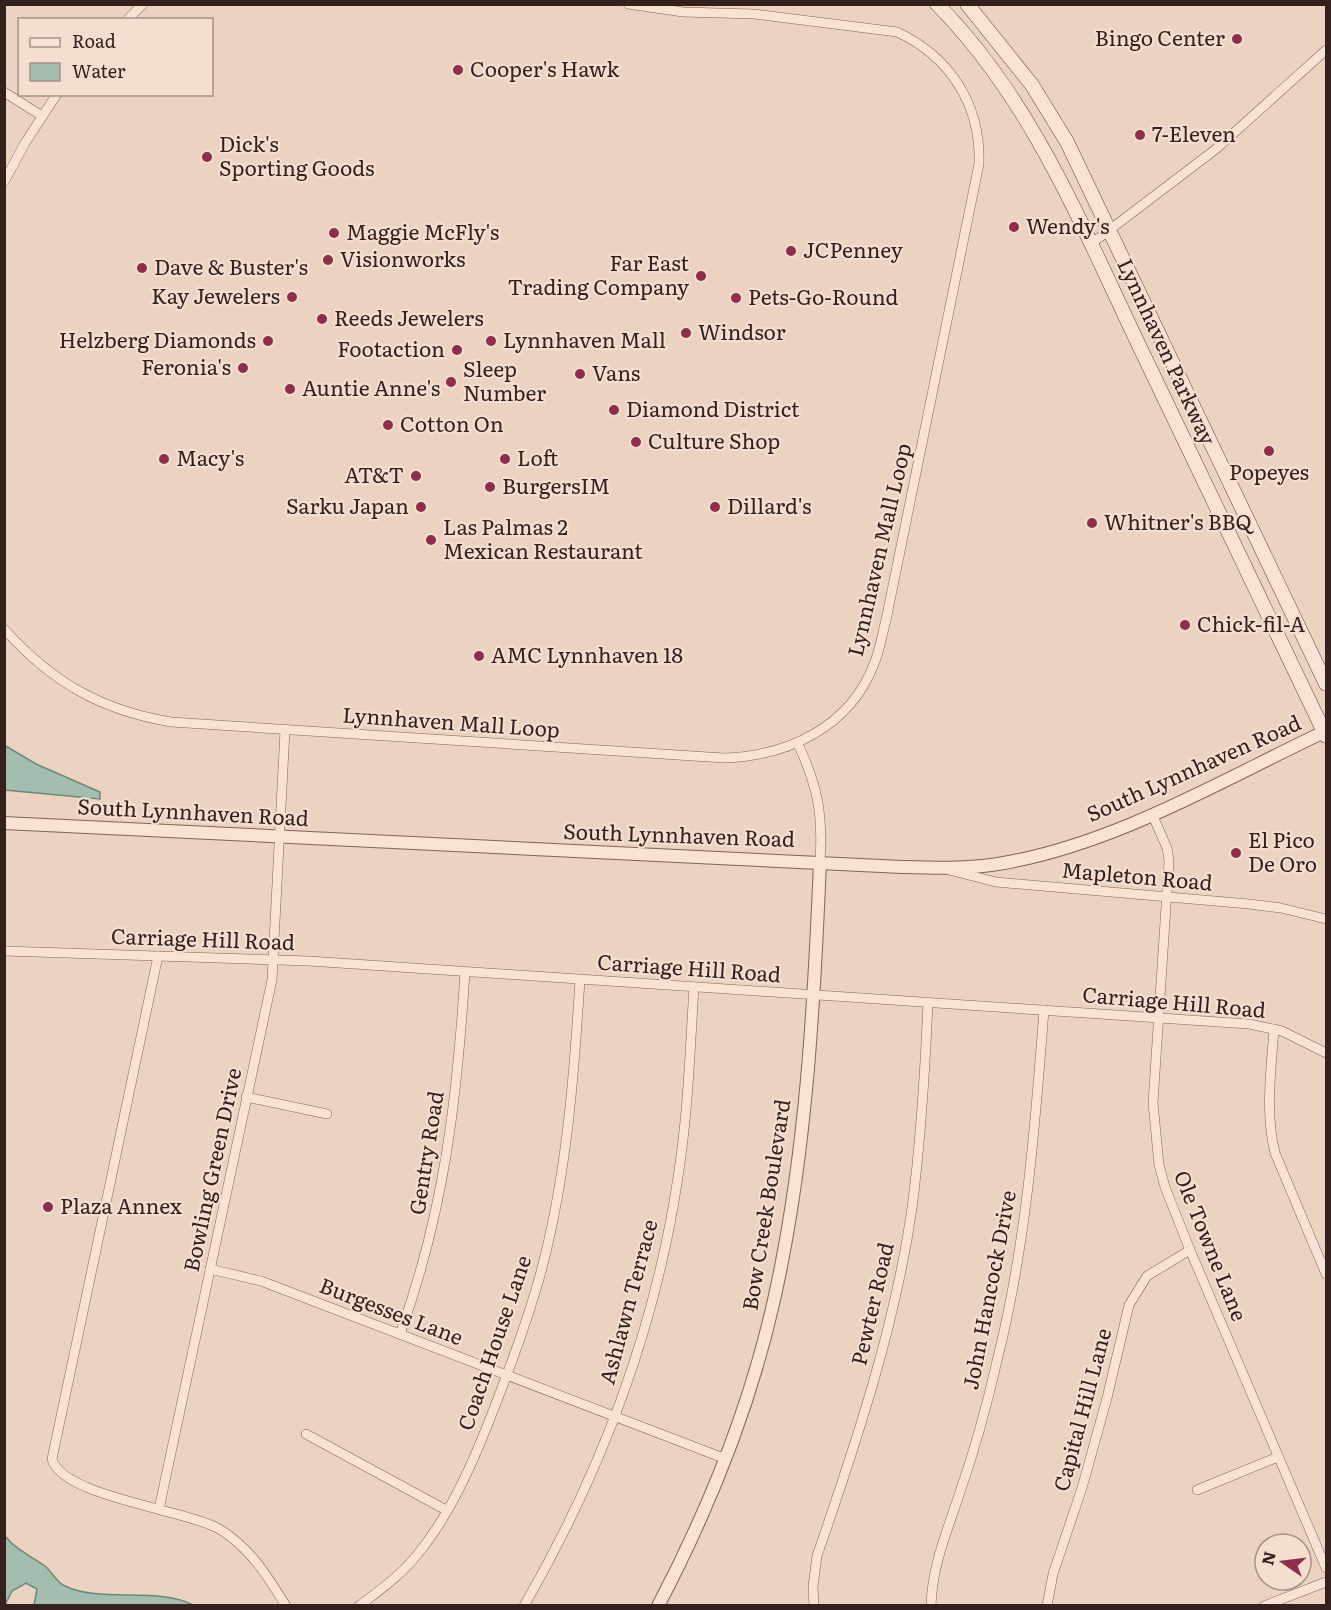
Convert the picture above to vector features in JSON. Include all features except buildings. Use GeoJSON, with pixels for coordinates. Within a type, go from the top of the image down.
{"type":"FeatureCollection","features":[{"type":"Feature","properties":{"kind":"main road","name":"Lynnhaven Parkway"},"geometry":{"type":"LineString","coordinates":[[937,4],[981,53],[1010,91],[1029,122],[1091,244],[1326,732]]}},
{"type":"Feature","properties":{"kind":"main road","name":"Lynnhaven Parkway"},"geometry":{"type":"LineString","coordinates":[[967,4],[1000,42],[1047,108],[1067,142],[1326,684]]}},
{"type":"Feature","properties":{"kind":"street"},"geometry":{"type":"LineString","coordinates":[[129,18],[143,4]]}},
{"type":"Feature","properties":{"kind":"street","name":"Lynnhaven Mall Loop"},"geometry":{"type":"LineString","coordinates":[[4,629],[39,665],[62,682],[106,705],[171,722],[724,758],[757,756],[798,744],[830,724],[850,705],[867,681],[878,652],[979,164],[979,137],[970,104],[962,88],[937,58],[910,38],[884,28],[756,9],[683,12],[628,4]]}},
{"type":"Feature","properties":{"kind":"street"},"geometry":{"type":"LineString","coordinates":[[1091,244],[1216,149],[1326,50]]}},
{"type":"Feature","properties":{"kind":"street"},"geometry":{"type":"LineString","coordinates":[[4,92],[42,116]]}},
{"type":"Feature","properties":{"kind":"street"},"geometry":{"type":"LineString","coordinates":[[4,183],[56,96]]}},
{"type":"Feature","properties":{"kind":"street","name":"Bowling Green Drive"},"geometry":{"type":"LineString","coordinates":[[159,1509],[274,960],[285,730]]}},
{"type":"Feature","properties":{"kind":"street","name":"South Lynnhaven Road"},"geometry":{"type":"LineString","coordinates":[[4,824],[945,869],[999,864],[1028,858],[1110,831],[1152,814],[1326,732]]}},
{"type":"Feature","properties":{"kind":"street"},"geometry":{"type":"LineString","coordinates":[[798,744],[812,773],[821,806],[820,862]]}},
{"type":"Feature","properties":{"kind":"street","name":"Ole Towne Lane"},"geometry":{"type":"LineString","coordinates":[[1152,814],[1167,848],[1167,897],[1153,1103],[1155,1137],[1165,1187],[1326,1568]]}},
{"type":"Feature","properties":{"kind":"street","name":"Bow Creek Boulevard"},"geometry":{"type":"LineString","coordinates":[[658,1605],[694,1534],[726,1459],[762,1346],[787,1235],[804,1106],[820,862]]}},
{"type":"Feature","properties":{"kind":"street","name":"Mapleton Road"},"geometry":{"type":"LineString","coordinates":[[945,869],[996,882],[1281,908],[1326,919]]}},
{"type":"Feature","properties":{"kind":"street","name":"Carriage Hill Road"},"geometry":{"type":"LineString","coordinates":[[4,951],[274,960],[1249,1024],[1301,1038],[1326,1053]]}},
{"type":"Feature","properties":{"kind":"street"},"geometry":{"type":"LineString","coordinates":[[158,956],[52,1459],[58,1470],[83,1485],[127,1502],[203,1521],[235,1540],[262,1567],[286,1605]]}},
{"type":"Feature","properties":{"kind":"street","name":"Gentry Road"},"geometry":{"type":"LineString","coordinates":[[400,1334],[429,1246],[448,1155],[460,1051],[465,972]]}},
{"type":"Feature","properties":{"kind":"street","name":"Coach House Lane"},"geometry":{"type":"LineString","coordinates":[[359,1605],[385,1587],[409,1563],[430,1537],[446,1510],[487,1428],[529,1313],[552,1226],[569,1123],[580,980]]}},
{"type":"Feature","properties":{"kind":"street","name":"Ashlawn Terrace"},"geometry":{"type":"LineString","coordinates":[[524,1605],[577,1510],[615,1417],[649,1317],[677,1186],[688,1092],[694,987]]}},
{"type":"Feature","properties":{"kind":"street","name":"Pewter Road"},"geometry":{"type":"LineString","coordinates":[[814,1605],[813,1587],[817,1556],[875,1377],[902,1264],[912,1208],[924,1091],[928,1003]]}},
{"type":"Feature","properties":{"kind":"street","name":"John Hancock Drive"},"geometry":{"type":"LineString","coordinates":[[931,1605],[938,1554],[987,1404],[1021,1246],[1035,1125],[1044,1010]]}},
{"type":"Feature","properties":{"kind":"street"},"geometry":{"type":"LineString","coordinates":[[1274,1029],[1268,1098],[1271,1135],[1275,1153],[1326,1274]]}},
{"type":"Feature","properties":{"kind":"street"},"geometry":{"type":"LineString","coordinates":[[246,1096],[327,1114]]}},
{"type":"Feature","properties":{"kind":"street","name":"Capital Hill Lane"},"geometry":{"type":"LineString","coordinates":[[1047,1605],[1053,1574],[1082,1488],[1104,1409],[1129,1305],[1147,1276],[1190,1250]]}},
{"type":"Feature","properties":{"kind":"street","name":"Burgesses Lane"},"geometry":{"type":"LineString","coordinates":[[210,1269],[261,1281],[726,1459]]}},
{"type":"Feature","properties":{"kind":"street"},"geometry":{"type":"LineString","coordinates":[[306,1434],[446,1510]]}},
{"type":"Feature","properties":{"kind":"street"},"geometry":{"type":"LineString","coordinates":[[1197,1490],[1278,1457]]}},
{"type":"Feature","properties":{"kind":"street"},"geometry":{"type":"LineString","coordinates":[[1264,1605],[1326,1582]]}},
{"type":"Feature","properties":{"kind":"water"},"geometry":{"type":"Polygon","coordinates":[[[4,745],[36,764],[100,792],[100,799],[5,790],[4,745]]]}},
{"type":"Feature","properties":{"kind":"water"},"geometry":{"type":"Polygon","coordinates":[[[5,1536],[19,1549],[45,1566],[65,1586],[95,1594],[164,1597],[193,1605],[34,1605],[37,1589],[26,1583],[12,1591],[5,1605],[5,1536]]]}},
{"type":"Feature","properties":{"kind":"place","name":"Bingo Center"},"geometry":{"type":"Point","coordinates":[1237,39]}},
{"type":"Feature","properties":{"kind":"place","name":"Cooper's Hawk"},"geometry":{"type":"Point","coordinates":[458,70]}},
{"type":"Feature","properties":{"kind":"place","name":"7-Eleven"},"geometry":{"type":"Point","coordinates":[1140,135]}},
{"type":"Feature","properties":{"kind":"place","name":"Dick's Sporting Goods"},"geometry":{"type":"Point","coordinates":[207,157]}},
{"type":"Feature","properties":{"kind":"place","name":"Wendy's"},"geometry":{"type":"Point","coordinates":[1014,227]}},
{"type":"Feature","properties":{"kind":"place","name":"Maggie McFly's"},"geometry":{"type":"Point","coordinates":[334,233]}},
{"type":"Feature","properties":{"kind":"place","name":"JCPenney"},"geometry":{"type":"Point","coordinates":[791,251]}},
{"type":"Feature","properties":{"kind":"place","name":"Visionworks"},"geometry":{"type":"Point","coordinates":[328,260]}},
{"type":"Feature","properties":{"kind":"place","name":"Dave & Buster's"},"geometry":{"type":"Point","coordinates":[142,268]}},
{"type":"Feature","properties":{"kind":"place","name":"Far East Trading Company"},"geometry":{"type":"Point","coordinates":[701,276]}},
{"type":"Feature","properties":{"kind":"place","name":"Kay Jewelers"},"geometry":{"type":"Point","coordinates":[292,297]}},
{"type":"Feature","properties":{"kind":"place","name":"Pets-Go-Round"},"geometry":{"type":"Point","coordinates":[736,298]}},
{"type":"Feature","properties":{"kind":"place","name":"Reeds Jewelers"},"geometry":{"type":"Point","coordinates":[322,319]}},
{"type":"Feature","properties":{"kind":"place","name":"Windsor"},"geometry":{"type":"Point","coordinates":[686,333]}},
{"type":"Feature","properties":{"kind":"place","name":"Helzberg Diamonds"},"geometry":{"type":"Point","coordinates":[268,341]}},
{"type":"Feature","properties":{"kind":"place","name":"Lynnhaven Mall"},"geometry":{"type":"Point","coordinates":[491,341]}},
{"type":"Feature","properties":{"kind":"place","name":"Footaction"},"geometry":{"type":"Point","coordinates":[457,350]}},
{"type":"Feature","properties":{"kind":"place","name":"Feronia's"},"geometry":{"type":"Point","coordinates":[243,368]}},
{"type":"Feature","properties":{"kind":"place","name":"Vans"},"geometry":{"type":"Point","coordinates":[580,374]}},
{"type":"Feature","properties":{"kind":"place","name":"Sleep Number"},"geometry":{"type":"Point","coordinates":[451,382]}},
{"type":"Feature","properties":{"kind":"place","name":"Auntie Anne's"},"geometry":{"type":"Point","coordinates":[290,389]}},
{"type":"Feature","properties":{"kind":"place","name":"Diamond District"},"geometry":{"type":"Point","coordinates":[614,410]}},
{"type":"Feature","properties":{"kind":"place","name":"Cotton On"},"geometry":{"type":"Point","coordinates":[388,425]}},
{"type":"Feature","properties":{"kind":"place","name":"Culture Shop"},"geometry":{"type":"Point","coordinates":[636,442]}},
{"type":"Feature","properties":{"kind":"place","name":"Popeyes"},"geometry":{"type":"Point","coordinates":[1269,451]}},
{"type":"Feature","properties":{"kind":"place","name":"Macy's"},"geometry":{"type":"Point","coordinates":[164,459]}},
{"type":"Feature","properties":{"kind":"place","name":"Loft"},"geometry":{"type":"Point","coordinates":[505,459]}},
{"type":"Feature","properties":{"kind":"place","name":"AT&T"},"geometry":{"type":"Point","coordinates":[416,476]}},
{"type":"Feature","properties":{"kind":"place","name":"BurgersIM"},"geometry":{"type":"Point","coordinates":[490,487]}},
{"type":"Feature","properties":{"kind":"place","name":"Sarku Japan"},"geometry":{"type":"Point","coordinates":[421,507]}},
{"type":"Feature","properties":{"kind":"place","name":"Dillard's"},"geometry":{"type":"Point","coordinates":[715,507]}},
{"type":"Feature","properties":{"kind":"place","name":"Whitner's BBQ"},"geometry":{"type":"Point","coordinates":[1092,523]}},
{"type":"Feature","properties":{"kind":"place","name":"Las Palmas 2 Mexican Restaurant"},"geometry":{"type":"Point","coordinates":[431,540]}},
{"type":"Feature","properties":{"kind":"place","name":"Chick-fil-A"},"geometry":{"type":"Point","coordinates":[1185,625]}},
{"type":"Feature","properties":{"kind":"place","name":"AMC Lynnhaven 18"},"geometry":{"type":"Point","coordinates":[479,656]}},
{"type":"Feature","properties":{"kind":"place","name":"El Pico De Oro"},"geometry":{"type":"Point","coordinates":[1236,853]}},
{"type":"Feature","properties":{"kind":"place","name":"Plaza Annex"},"geometry":{"type":"Point","coordinates":[48,1207]}}]}
